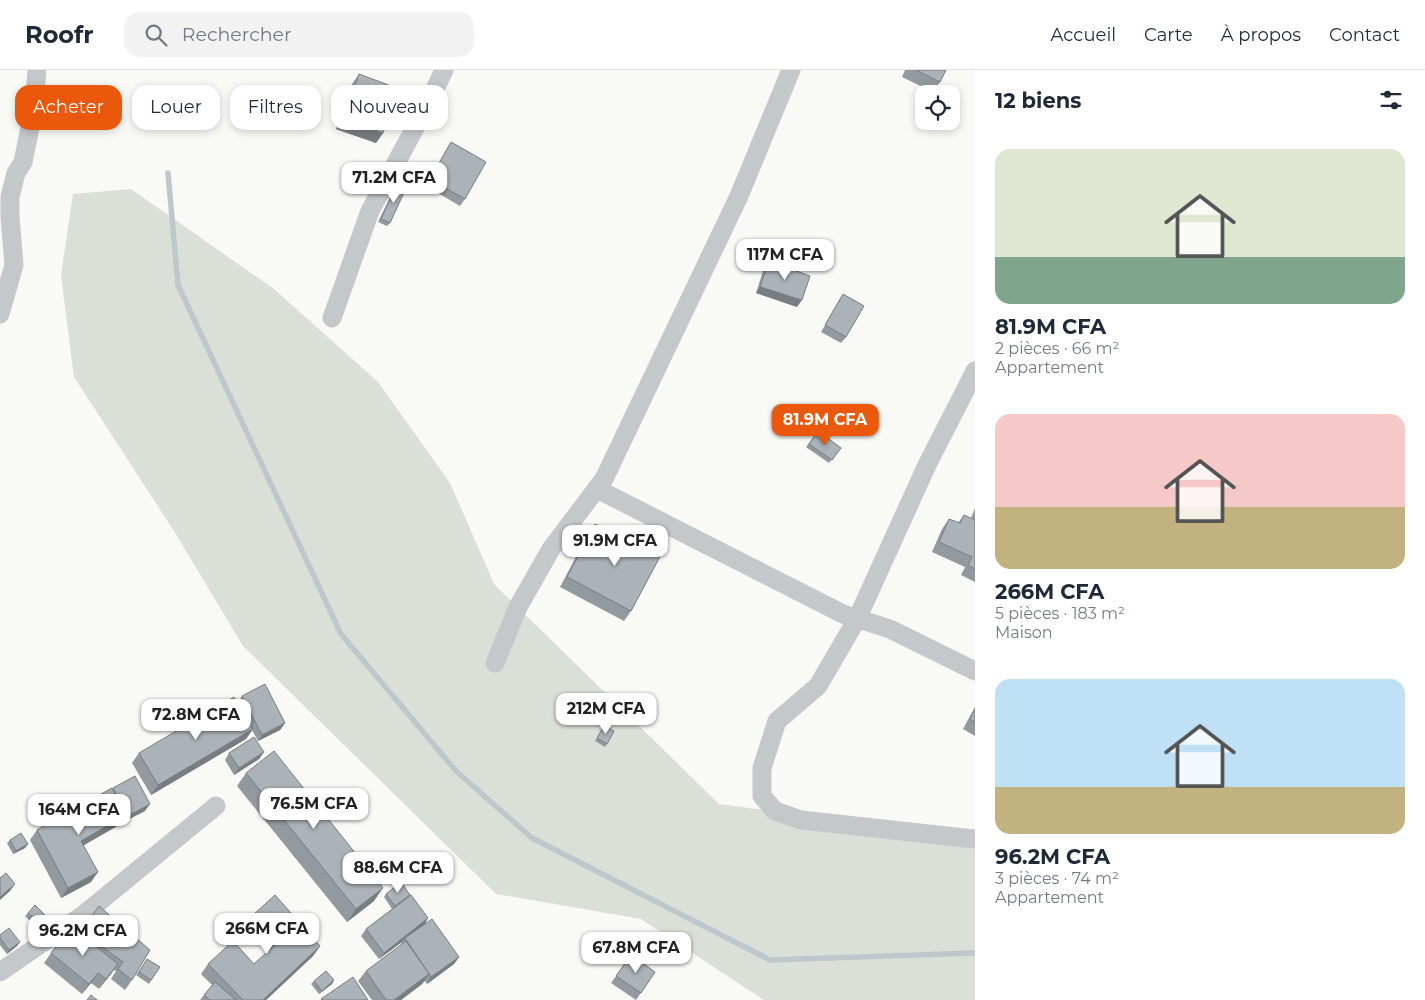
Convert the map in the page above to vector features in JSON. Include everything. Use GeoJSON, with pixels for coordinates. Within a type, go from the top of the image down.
{"type":"FeatureCollection","features":[{"type":"Feature","properties":{"kind":"street"},"geometry":{"type":"LineString","coordinates":[[0,314],[14,265],[10,217],[12,190],[16,173],[23,162],[34,108],[37,70]]}},
{"type":"Feature","properties":{"kind":"street"},"geometry":{"type":"LineString","coordinates":[[332,318],[370,211],[444,70]]}},
{"type":"Feature","properties":{"kind":"street"},"geometry":{"type":"LineString","coordinates":[[495,663],[518,608],[551,549],[604,479],[739,196],[791,70]]}},
{"type":"Feature","properties":{"kind":"street"},"geometry":{"type":"LineString","coordinates":[[975,371],[927,466],[857,619],[818,686],[777,721],[762,768],[762,796],[775,811],[800,820],[975,839]]}},
{"type":"Feature","properties":{"kind":"street"},"geometry":{"type":"LineString","coordinates":[[597,489],[842,614],[890,629],[975,672]]}},
{"type":"Feature","properties":{"kind":"street"},"geometry":{"type":"LineString","coordinates":[[0,972],[83,916],[216,806]]}},
{"type":"Feature","properties":{"kind":"shaded area"},"geometry":{"type":"Polygon","coordinates":[[[131,189],[274,289],[378,382],[450,483],[494,584],[719,804],[975,838],[975,1000],[764,1000],[641,919],[496,894],[243,646],[174,531],[74,377],[61,275],[73,194],[131,189]]]}},
{"type":"Feature","properties":{"kind":"building"},"geometry":{"type":"Polygon","coordinates":[[[916,70],[946,70],[940,82],[916,70]]]}},
{"type":"Feature","properties":{"kind":"building"},"geometry":{"type":"Polygon","coordinates":[[[359,74],[388,85],[355,85],[359,74]]]}},
{"type":"Feature","properties":{"kind":"building"},"geometry":{"type":"Polygon","coordinates":[[[451,142],[486,162],[465,199],[430,179],[451,142]]]}},
{"type":"Feature","properties":{"kind":"building"},"geometry":{"type":"Polygon","coordinates":[[[397,184],[406,188],[390,223],[381,219],[397,184]]]}},
{"type":"Feature","properties":{"kind":"building"},"geometry":{"type":"Polygon","coordinates":[[[769,261],[810,276],[802,300],[760,287],[769,261]]]}},
{"type":"Feature","properties":{"kind":"building"},"geometry":{"type":"Polygon","coordinates":[[[843,294],[864,306],[846,337],[825,325],[843,294]]]}},
{"type":"Feature","properties":{"kind":"building"},"geometry":{"type":"Polygon","coordinates":[[[818,431],[841,448],[832,460],[809,444],[818,431]]]}},
{"type":"Feature","properties":{"kind":"building"},"geometry":{"type":"Polygon","coordinates":[[[964,515],[975,520],[975,569],[968,565],[972,557],[939,542],[949,519],[960,523],[964,515]]]}},
{"type":"Feature","properties":{"kind":"building"},"geometry":{"type":"Polygon","coordinates":[[[595,524],[635,545],[639,538],[663,551],[631,611],[567,577],[595,524]]]}},
{"type":"Feature","properties":{"kind":"building"},"geometry":{"type":"Polygon","coordinates":[[[265,684],[285,723],[262,735],[242,696],[265,684]]]}},
{"type":"Feature","properties":{"kind":"building"},"geometry":{"type":"Polygon","coordinates":[[[234,697],[253,729],[158,785],[139,753],[234,697]]]}},
{"type":"Feature","properties":{"kind":"building"},"geometry":{"type":"Polygon","coordinates":[[[975,709],[975,722],[970,719],[975,709]]]}},
{"type":"Feature","properties":{"kind":"building"},"geometry":{"type":"Polygon","coordinates":[[[604,726],[614,731],[607,744],[597,738],[604,726]]]}},
{"type":"Feature","properties":{"kind":"building"},"geometry":{"type":"Polygon","coordinates":[[[254,737],[264,752],[239,768],[229,753],[254,737]]]}},
{"type":"Feature","properties":{"kind":"building"},"geometry":{"type":"Polygon","coordinates":[[[274,751],[383,888],[356,909],[246,773],[274,751]]]}},
{"type":"Feature","properties":{"kind":"building"},"geometry":{"type":"Polygon","coordinates":[[[135,776],[150,804],[128,816],[113,788],[135,776]]]}},
{"type":"Feature","properties":{"kind":"building"},"geometry":{"type":"Polygon","coordinates":[[[112,788],[126,815],[81,841],[98,872],[68,888],[37,830],[112,788]]]}},
{"type":"Feature","properties":{"kind":"building"},"geometry":{"type":"Polygon","coordinates":[[[21,833],[28,844],[16,851],[10,840],[21,833]]]}},
{"type":"Feature","properties":{"kind":"building"},"geometry":{"type":"Polygon","coordinates":[[[6,873],[15,884],[0,897],[0,878],[6,873]]]}},
{"type":"Feature","properties":{"kind":"building"},"geometry":{"type":"Polygon","coordinates":[[[401,882],[410,895],[395,906],[386,894],[401,882]]]}},
{"type":"Feature","properties":{"kind":"building"},"geometry":{"type":"Polygon","coordinates":[[[275,895],[320,946],[263,1000],[243,1000],[208,964],[233,941],[254,964],[277,943],[253,915],[275,895]]]}},
{"type":"Feature","properties":{"kind":"building"},"geometry":{"type":"Polygon","coordinates":[[[411,895],[428,918],[384,953],[366,929],[411,895]]]}},
{"type":"Feature","properties":{"kind":"building"},"geometry":{"type":"Polygon","coordinates":[[[35,905],[46,916],[39,923],[28,913],[35,905]]]}},
{"type":"Feature","properties":{"kind":"building"},"geometry":{"type":"Polygon","coordinates":[[[99,906],[150,950],[132,980],[118,969],[123,962],[89,937],[97,926],[89,920],[99,906]]]}},
{"type":"Feature","properties":{"kind":"building"},"geometry":{"type":"Polygon","coordinates":[[[432,919],[459,957],[431,977],[405,938],[432,919]]]}},
{"type":"Feature","properties":{"kind":"building"},"geometry":{"type":"Polygon","coordinates":[[[72,927],[118,964],[106,979],[98,973],[89,984],[51,953],[72,927]]]}},
{"type":"Feature","properties":{"kind":"building"},"geometry":{"type":"Polygon","coordinates":[[[9,928],[20,942],[9,950],[0,938],[0,935],[9,928]]]}},
{"type":"Feature","properties":{"kind":"building"},"geometry":{"type":"Polygon","coordinates":[[[406,941],[429,974],[394,1000],[386,1000],[366,971],[406,941]]]}},
{"type":"Feature","properties":{"kind":"building"},"geometry":{"type":"Polygon","coordinates":[[[631,955],[655,972],[641,993],[616,976],[631,955]]]}},
{"type":"Feature","properties":{"kind":"building"},"geometry":{"type":"Polygon","coordinates":[[[147,959],[160,967],[151,980],[139,972],[147,959]]]}},
{"type":"Feature","properties":{"kind":"building"},"geometry":{"type":"Polygon","coordinates":[[[326,971],[334,980],[322,991],[314,981],[326,971]]]}},
{"type":"Feature","properties":{"kind":"building"},"geometry":{"type":"Polygon","coordinates":[[[353,977],[368,1000],[321,999],[353,977]]]}},
{"type":"Feature","properties":{"kind":"building"},"geometry":{"type":"Polygon","coordinates":[[[215,982],[236,1000],[210,1000],[204,995],[215,982]]]}},
{"type":"Feature","properties":{"kind":"building"},"geometry":{"type":"Polygon","coordinates":[[[91,995],[97,1000],[87,1000],[91,995]]]}},
{"type":"Feature","properties":{"kind":"waterway"},"geometry":{"type":"LineString","coordinates":[[168,173],[178,285],[341,634],[456,771],[532,838],[770,960],[975,953]]}}]}
